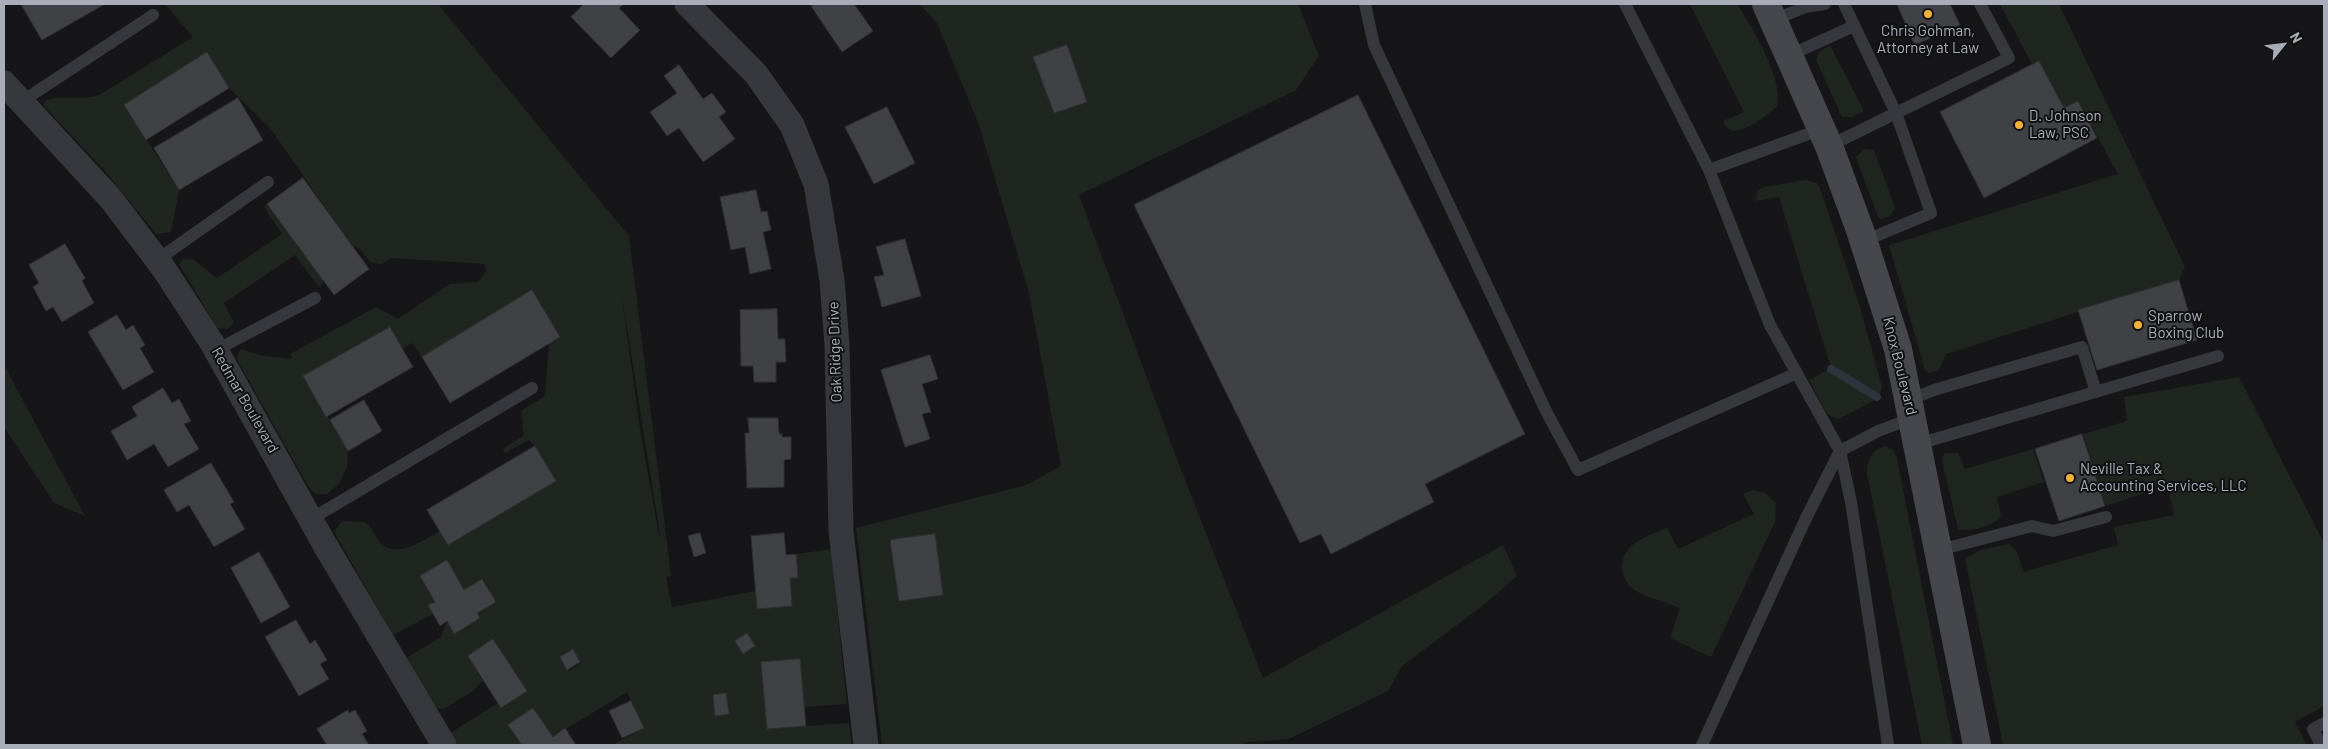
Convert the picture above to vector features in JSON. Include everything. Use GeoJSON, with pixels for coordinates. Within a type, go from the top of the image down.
{"type":"FeatureCollection","features":[{"type":"Feature","properties":{"kind":"main road","name":"Knox Boulevard"},"geometry":{"type":"LineString","coordinates":[[1770,12],[1826,137],[1864,242],[1898,349],[1914,421],[1977,745]]}},
{"type":"Feature","properties":{"kind":"street","name":"Oak Ridge Drive"},"geometry":{"type":"LineString","coordinates":[[687,4],[756,74],[792,125],[816,184],[832,280],[837,345],[841,531],[866,745]]}},
{"type":"Feature","properties":{"kind":"street","name":"Redmar Boulevard"},"geometry":{"type":"LineString","coordinates":[[4,83],[111,198],[157,260],[216,350],[311,518],[444,745]]}},
{"type":"Feature","properties":{"kind":"lane"},"geometry":{"type":"LineString","coordinates":[[1365,4],[1374,45],[1547,413],[1578,470],[1797,373]]}},
{"type":"Feature","properties":{"kind":"lane"},"geometry":{"type":"LineString","coordinates":[[1626,4],[1709,170],[1770,325],[1840,450],[1851,502],[1888,745]]}},
{"type":"Feature","properties":{"kind":"lane"},"geometry":{"type":"LineString","coordinates":[[1770,12],[1825,4]]}},
{"type":"Feature","properties":{"kind":"lane"},"geometry":{"type":"LineString","coordinates":[[1844,4],[1896,113],[1931,214],[1864,242]]}},
{"type":"Feature","properties":{"kind":"lane"},"geometry":{"type":"LineString","coordinates":[[1709,170],[1826,137],[1896,113],[2008,58],[1980,4]]}},
{"type":"Feature","properties":{"kind":"lane"},"geometry":{"type":"LineString","coordinates":[[22,102],[153,15]]}},
{"type":"Feature","properties":{"kind":"lane"},"geometry":{"type":"LineString","coordinates":[[1790,55],[1854,26]]}},
{"type":"Feature","properties":{"kind":"lane"},"geometry":{"type":"LineString","coordinates":[[157,260],[268,182]]}},
{"type":"Feature","properties":{"kind":"lane"},"geometry":{"type":"LineString","coordinates":[[216,350],[315,298]]}},
{"type":"Feature","properties":{"kind":"lane"},"geometry":{"type":"LineString","coordinates":[[1914,421],[1934,390],[2082,347],[2096,392]]}},
{"type":"Feature","properties":{"kind":"lane"},"geometry":{"type":"LineString","coordinates":[[1702,745],[1803,525],[1840,450],[1878,431],[1914,421],[2096,392],[2218,356]]}},
{"type":"Feature","properties":{"kind":"lane"},"geometry":{"type":"LineString","coordinates":[[311,518],[532,388]]}},
{"type":"Feature","properties":{"kind":"lane"},"geometry":{"type":"LineString","coordinates":[[1939,550],[2032,526],[2053,532],[2106,517]]}},
{"type":"Feature","properties":{"kind":"lane"},"geometry":{"type":"LineString","coordinates":[[2322,745],[2313,729],[2324,723]]}},
{"type":"Feature","properties":{"kind":"shaded area"},"geometry":{"type":"Polygon","coordinates":[[[165,4],[438,4],[629,236],[671,576],[666,577],[672,607],[755,591],[757,609],[792,606],[790,578],[797,578],[796,554],[831,549],[847,704],[804,707],[800,659],[761,662],[767,729],[849,723],[852,745],[612,745],[644,728],[627,692],[553,737],[533,708],[509,725],[522,745],[458,745],[450,733],[498,703],[502,708],[526,691],[493,639],[468,656],[483,681],[473,691],[443,709],[439,709],[433,704],[406,658],[441,637],[447,621],[454,634],[480,618],[477,613],[495,602],[483,579],[464,590],[447,560],[420,576],[435,602],[429,606],[433,614],[393,635],[334,532],[342,521],[366,522],[380,542],[389,548],[404,549],[440,531],[448,545],[556,481],[535,446],[529,440],[505,453],[503,449],[524,435],[521,411],[545,396],[549,343],[560,337],[532,291],[422,357],[413,343],[402,349],[389,327],[303,376],[348,451],[347,468],[339,484],[327,494],[315,494],[308,486],[236,358],[241,349],[263,356],[292,359],[290,354],[376,307],[398,319],[450,284],[478,282],[486,272],[485,264],[391,258],[382,264],[370,262],[359,248],[352,246],[270,128],[229,88],[207,52],[124,105],[179,190],[171,232],[156,234],[105,171],[43,105],[45,101],[51,99],[99,95],[193,37],[165,4]],[[621,290],[641,436],[660,535],[621,290]],[[572,649],[560,657],[569,671],[581,663],[572,649]]]}},
{"type":"Feature","properties":{"kind":"shaded area"},"geometry":{"type":"Polygon","coordinates":[[[919,4],[1298,4],[1319,56],[1296,90],[1079,195],[1180,467],[1263,678],[1503,545],[1517,576],[1485,604],[1402,666],[1388,691],[1289,739],[1247,742],[1240,745],[882,745],[856,528],[1026,485],[1061,466],[1029,293],[979,125],[937,23],[919,4]]]}},
{"type":"Feature","properties":{"kind":"shaded area"},"geometry":{"type":"Polygon","coordinates":[[[1690,4],[1738,4],[1759,40],[1771,67],[1778,94],[1777,106],[1758,121],[1741,130],[1727,128],[1723,121],[1744,112],[1690,4]]]}},
{"type":"Feature","properties":{"kind":"shaded area"},"geometry":{"type":"Polygon","coordinates":[[[2000,4],[2059,4],[2185,267],[2179,280],[1946,354],[1939,370],[1928,373],[1925,370],[1889,245],[2118,174],[2078,101],[2064,108],[2039,61],[2032,64],[2000,4]]]}},
{"type":"Feature","properties":{"kind":"shaded area"},"geometry":{"type":"Polygon","coordinates":[[[1830,45],[1864,111],[1852,117],[1842,117],[1816,60],[1819,52],[1830,45]]]}},
{"type":"Feature","properties":{"kind":"shaded area"},"geometry":{"type":"Polygon","coordinates":[[[1864,149],[1874,150],[1895,208],[1890,216],[1881,219],[1878,217],[1856,157],[1864,149]]]}},
{"type":"Feature","properties":{"kind":"shaded area"},"geometry":{"type":"Polygon","coordinates":[[[1806,180],[1817,183],[1820,188],[1860,307],[1882,387],[1879,398],[1838,419],[1827,414],[1809,380],[1831,368],[1779,197],[1755,201],[1758,190],[1764,187],[1806,180]]]}},
{"type":"Feature","properties":{"kind":"shaded area"},"geometry":{"type":"Polygon","coordinates":[[[267,204],[324,281],[319,287],[295,255],[224,303],[234,322],[228,329],[217,328],[179,264],[183,259],[193,259],[217,278],[282,234],[264,207],[267,204]]]}},
{"type":"Feature","properties":{"kind":"shaded area"},"geometry":{"type":"Polygon","coordinates":[[[4,365],[85,516],[54,503],[4,427],[4,365]]]}},
{"type":"Feature","properties":{"kind":"shaded area"},"geometry":{"type":"Polygon","coordinates":[[[2239,377],[2324,543],[2324,706],[2295,722],[2307,745],[2003,745],[1965,558],[1980,550],[2009,544],[2017,552],[2023,572],[2118,545],[2114,527],[2174,515],[2167,485],[2106,506],[2083,434],[2127,421],[2124,397],[2239,377]]]}},
{"type":"Feature","properties":{"kind":"shaded area"},"geometry":{"type":"Polygon","coordinates":[[[1886,446],[1893,450],[1897,458],[1953,745],[1922,745],[1867,474],[1869,460],[1873,453],[1886,446]]]}},
{"type":"Feature","properties":{"kind":"shaded area"},"geometry":{"type":"Polygon","coordinates":[[[2033,449],[2044,482],[1997,497],[2001,516],[1988,526],[1969,530],[1958,529],[1943,465],[1942,458],[1945,453],[1958,453],[1965,469],[2033,449]]]}},
{"type":"Feature","properties":{"kind":"shaded area"},"geometry":{"type":"Polygon","coordinates":[[[1753,490],[1765,493],[1776,503],[1775,522],[1711,657],[1670,638],[1680,608],[1637,592],[1631,587],[1623,574],[1623,560],[1626,553],[1637,542],[1667,528],[1678,549],[1754,514],[1743,494],[1753,490]]]}},
{"type":"Feature","properties":{"kind":"building"},"geometry":{"type":"Polygon","coordinates":[[[21,4],[105,4],[42,40],[21,4]]]}},
{"type":"Feature","properties":{"kind":"building"},"geometry":{"type":"Polygon","coordinates":[[[584,4],[624,4],[619,8],[640,30],[611,58],[571,17],[584,4]]]}},
{"type":"Feature","properties":{"kind":"building"},"geometry":{"type":"Polygon","coordinates":[[[814,4],[854,4],[873,31],[842,52],[811,6],[814,4]]]}},
{"type":"Feature","properties":{"kind":"building","name":"Chris Gohman, Attorney at Law"},"geometry":{"type":"Polygon","coordinates":[[[1897,4],[1950,4],[1960,25],[1915,45],[1897,4]]]}},
{"type":"Feature","properties":{"kind":"building"},"geometry":{"type":"Polygon","coordinates":[[[1067,45],[1087,102],[1054,113],[1033,57],[1067,45]]]}},
{"type":"Feature","properties":{"kind":"building"},"geometry":{"type":"Polygon","coordinates":[[[207,52],[229,88],[146,140],[124,105],[207,52]]]}},
{"type":"Feature","properties":{"kind":"building","name":"D. Johnson Law, PSC"},"geometry":{"type":"Polygon","coordinates":[[[2039,61],[2064,108],[2078,101],[2097,138],[1984,198],[1940,112],[2039,61]]]}},
{"type":"Feature","properties":{"kind":"building"},"geometry":{"type":"Polygon","coordinates":[[[679,65],[703,99],[712,93],[726,112],[719,117],[735,139],[703,162],[679,128],[667,136],[650,112],[677,93],[664,76],[679,65]]]}},
{"type":"Feature","properties":{"kind":"building"},"geometry":{"type":"Polygon","coordinates":[[[1358,95],[1525,434],[1425,484],[1434,502],[1331,554],[1321,534],[1300,543],[1134,205],[1358,95]]]}},
{"type":"Feature","properties":{"kind":"building"},"geometry":{"type":"Polygon","coordinates":[[[238,98],[263,140],[179,190],[154,148],[238,98]]]}},
{"type":"Feature","properties":{"kind":"building"},"geometry":{"type":"Polygon","coordinates":[[[887,107],[915,163],[874,184],[845,127],[887,107]]]}},
{"type":"Feature","properties":{"kind":"building"},"geometry":{"type":"Polygon","coordinates":[[[303,178],[369,269],[334,295],[267,204],[303,178]]]}},
{"type":"Feature","properties":{"kind":"building"},"geometry":{"type":"Polygon","coordinates":[[[756,190],[761,212],[767,211],[771,230],[763,232],[771,269],[750,274],[745,247],[731,250],[720,197],[756,190]]]}},
{"type":"Feature","properties":{"kind":"building"},"geometry":{"type":"Polygon","coordinates":[[[905,239],[921,296],[882,307],[874,277],[884,275],[876,247],[905,239]]]}},
{"type":"Feature","properties":{"kind":"building"},"geometry":{"type":"Polygon","coordinates":[[[65,244],[85,278],[82,281],[94,303],[62,322],[53,307],[46,311],[33,287],[39,283],[29,265],[65,244]]]}},
{"type":"Feature","properties":{"kind":"building","name":"Sparrow Boxing Club"},"geometry":{"type":"Polygon","coordinates":[[[2179,280],[2197,340],[2097,370],[2078,310],[2179,280]]]}},
{"type":"Feature","properties":{"kind":"building"},"geometry":{"type":"Polygon","coordinates":[[[532,290],[560,337],[450,403],[422,357],[532,290]]]}},
{"type":"Feature","properties":{"kind":"building"},"geometry":{"type":"Polygon","coordinates":[[[777,309],[778,339],[785,339],[786,362],[776,362],[776,382],[754,382],[753,366],[741,366],[740,310],[777,309]]]}},
{"type":"Feature","properties":{"kind":"building"},"geometry":{"type":"Polygon","coordinates":[[[117,315],[126,330],[133,325],[145,345],[140,348],[154,372],[123,390],[88,332],[117,315]]]}},
{"type":"Feature","properties":{"kind":"building"},"geometry":{"type":"Polygon","coordinates":[[[390,327],[413,367],[326,417],[303,376],[390,327]]]}},
{"type":"Feature","properties":{"kind":"building"},"geometry":{"type":"Polygon","coordinates":[[[930,355],[938,379],[922,384],[931,412],[922,414],[930,439],[905,447],[881,370],[930,355]]]}},
{"type":"Feature","properties":{"kind":"building"},"geometry":{"type":"Polygon","coordinates":[[[163,388],[172,403],[179,399],[191,421],[184,424],[199,449],[168,467],[154,444],[127,460],[111,431],[137,416],[132,407],[163,388]]]}},
{"type":"Feature","properties":{"kind":"building"},"geometry":{"type":"Polygon","coordinates":[[[364,400],[382,431],[348,451],[330,420],[364,400]]]}},
{"type":"Feature","properties":{"kind":"building"},"geometry":{"type":"Polygon","coordinates":[[[748,418],[778,418],[779,434],[782,434],[782,437],[791,437],[791,459],[784,460],[784,487],[747,488],[745,433],[749,433],[748,418]]]}},
{"type":"Feature","properties":{"kind":"building","name":"Neville Tax & Accounting Services, LLC"},"geometry":{"type":"Polygon","coordinates":[[[2082,434],[2105,506],[2059,521],[2035,449],[2082,434]]]}},
{"type":"Feature","properties":{"kind":"building"},"geometry":{"type":"Polygon","coordinates":[[[535,446],[556,481],[448,545],[427,510],[535,446]]]}},
{"type":"Feature","properties":{"kind":"building"},"geometry":{"type":"Polygon","coordinates":[[[211,463],[234,502],[230,504],[245,529],[214,547],[189,505],[177,512],[164,490],[211,463]]]}},
{"type":"Feature","properties":{"kind":"building"},"geometry":{"type":"Polygon","coordinates":[[[700,533],[706,553],[694,557],[688,536],[700,533]]]}},
{"type":"Feature","properties":{"kind":"building"},"geometry":{"type":"Polygon","coordinates":[[[784,533],[786,555],[796,554],[798,578],[790,578],[792,606],[757,609],[751,536],[784,533]]]}},
{"type":"Feature","properties":{"kind":"building"},"geometry":{"type":"Polygon","coordinates":[[[935,534],[943,595],[899,601],[890,540],[935,534]]]}},
{"type":"Feature","properties":{"kind":"building"},"geometry":{"type":"Polygon","coordinates":[[[259,552],[290,607],[261,623],[231,568],[259,552]]]}},
{"type":"Feature","properties":{"kind":"building"},"geometry":{"type":"Polygon","coordinates":[[[447,560],[464,590],[482,579],[496,602],[477,613],[480,618],[454,634],[447,621],[440,626],[428,605],[435,602],[420,576],[447,560]]]}},
{"type":"Feature","properties":{"kind":"building"},"geometry":{"type":"Polygon","coordinates":[[[296,620],[310,644],[315,640],[327,660],[320,664],[329,679],[299,696],[265,637],[296,620]]]}},
{"type":"Feature","properties":{"kind":"building"},"geometry":{"type":"Polygon","coordinates":[[[747,633],[755,646],[743,654],[735,641],[747,633]]]}},
{"type":"Feature","properties":{"kind":"building"},"geometry":{"type":"Polygon","coordinates":[[[493,639],[527,691],[501,708],[468,656],[493,639]]]}},
{"type":"Feature","properties":{"kind":"building"},"geometry":{"type":"Polygon","coordinates":[[[573,649],[580,662],[567,670],[560,657],[573,649]]]}},
{"type":"Feature","properties":{"kind":"building"},"geometry":{"type":"Polygon","coordinates":[[[800,659],[806,726],[767,729],[761,662],[800,659]]]}},
{"type":"Feature","properties":{"kind":"building"},"geometry":{"type":"Polygon","coordinates":[[[726,693],[729,714],[715,716],[713,695],[726,693]]]}},
{"type":"Feature","properties":{"kind":"building"},"geometry":{"type":"Polygon","coordinates":[[[631,701],[644,728],[622,738],[609,711],[631,701]]]}},
{"type":"Feature","properties":{"kind":"building"},"geometry":{"type":"Polygon","coordinates":[[[533,708],[553,737],[565,728],[576,745],[522,745],[508,725],[533,708]]]}},
{"type":"Feature","properties":{"kind":"building"},"geometry":{"type":"Polygon","coordinates":[[[348,710],[349,713],[355,710],[367,731],[362,734],[369,745],[327,745],[317,729],[348,710]]]}},
{"type":"Feature","properties":{"kind":"waterway"},"geometry":{"type":"LineString","coordinates":[[1831,369],[1877,397]]}},
{"type":"Feature","properties":{"kind":"place","name":"Chris Gohman, Attorney at Law"},"geometry":{"type":"Point","coordinates":[1928,14]}},
{"type":"Feature","properties":{"kind":"place","name":"D. Johnson Law, PSC"},"geometry":{"type":"Point","coordinates":[2019,125]}},
{"type":"Feature","properties":{"kind":"place","name":"Sparrow Boxing Club"},"geometry":{"type":"Point","coordinates":[2138,325]}},
{"type":"Feature","properties":{"kind":"place","name":"Neville Tax & Accounting Services, LLC"},"geometry":{"type":"Point","coordinates":[2070,478]}}]}
